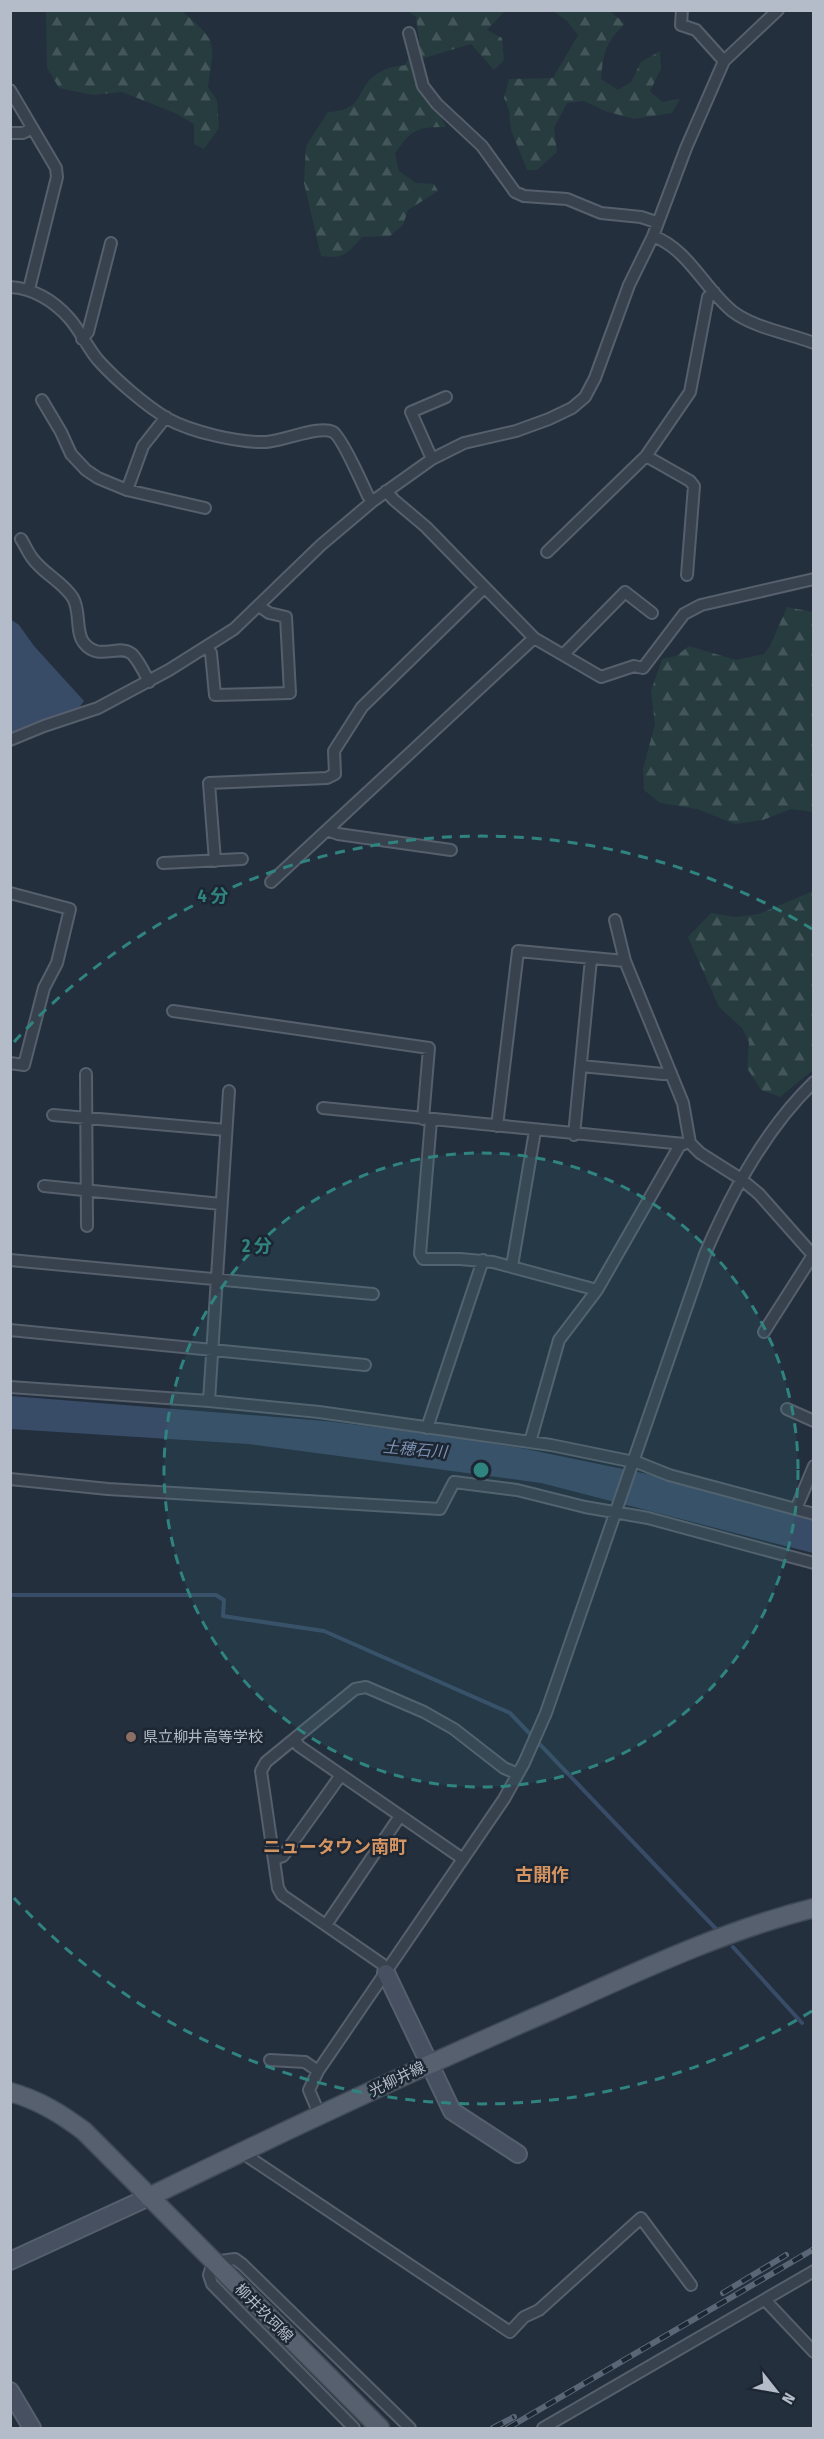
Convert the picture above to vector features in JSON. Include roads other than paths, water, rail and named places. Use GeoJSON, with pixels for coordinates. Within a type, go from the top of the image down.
{"type":"FeatureCollection","features":[{"type":"Feature","properties":{"kind":"main road","name":"光柳井線"},"geometry":{"type":"LineString","coordinates":[[148,2197],[428,2064],[678,1954],[723,1936],[813,1908]]}},
{"type":"Feature","properties":{"kind":"main road"},"geometry":{"type":"LineString","coordinates":[[10,2092],[58,2111],[84,2131],[148,2197]]}},
{"type":"Feature","properties":{"kind":"main road","name":"柳井玖珂線"},"geometry":{"type":"LineString","coordinates":[[148,2197],[380,2428]]}},
{"type":"Feature","properties":{"kind":"street"},"geometry":{"type":"LineString","coordinates":[[682,10],[681,25],[696,30],[723,61]]}},
{"type":"Feature","properties":{"kind":"street"},"geometry":{"type":"LineString","coordinates":[[10,740],[98,708],[149,682],[234,629],[304,561],[373,501],[432,459],[464,443],[516,431],[549,419],[572,408],[585,397],[596,378],[630,285],[653,236],[656,222],[723,61],[778,10]]}},
{"type":"Feature","properties":{"kind":"street"},"geometry":{"type":"LineString","coordinates":[[410,33],[423,86],[437,104],[482,146],[515,192],[524,196],[567,199],[601,213],[641,217],[656,222]]}},
{"type":"Feature","properties":{"kind":"street"},"geometry":{"type":"LineString","coordinates":[[10,90],[56,168],[57,177],[29,289]]}},
{"type":"Feature","properties":{"kind":"street"},"geometry":{"type":"LineString","coordinates":[[10,133],[23,133],[32,128]]}},
{"type":"Feature","properties":{"kind":"street"},"geometry":{"type":"LineString","coordinates":[[653,236],[667,241],[734,312],[752,322],[813,343]]}},
{"type":"Feature","properties":{"kind":"street"},"geometry":{"type":"LineString","coordinates":[[82,339],[88,332],[111,243]]}},
{"type":"Feature","properties":{"kind":"street"},"geometry":{"type":"LineString","coordinates":[[10,287],[29,289],[41,295],[70,319],[82,339],[116,378],[166,417],[181,425],[246,441],[266,442],[295,438],[306,432],[321,430],[333,432],[340,440],[368,496],[373,501]]}},
{"type":"Feature","properties":{"kind":"street"},"geometry":{"type":"LineString","coordinates":[[547,552],[646,456],[690,392],[708,297],[714,292]]}},
{"type":"Feature","properties":{"kind":"street"},"geometry":{"type":"LineString","coordinates":[[432,459],[411,412],[446,397]]}},
{"type":"Feature","properties":{"kind":"street"},"geometry":{"type":"LineString","coordinates":[[42,400],[61,432],[70,454],[98,478],[127,490],[205,508]]}},
{"type":"Feature","properties":{"kind":"street"},"geometry":{"type":"LineString","coordinates":[[127,490],[143,446],[166,417]]}},
{"type":"Feature","properties":{"kind":"street"},"geometry":{"type":"LineString","coordinates":[[646,456],[690,481],[694,486],[687,574]]}},
{"type":"Feature","properties":{"kind":"street"},"geometry":{"type":"LineString","coordinates":[[386,491],[426,527],[534,638],[601,677],[634,666],[643,668],[684,614],[701,605],[813,579]]}},
{"type":"Feature","properties":{"kind":"street"},"geometry":{"type":"LineString","coordinates":[[21,539],[32,559],[68,591],[75,601],[83,642],[91,649],[102,653],[124,650],[130,652],[149,682]]}},
{"type":"Feature","properties":{"kind":"street"},"geometry":{"type":"LineString","coordinates":[[215,861],[209,783],[327,778],[335,774],[334,751],[362,707],[484,588]]}},
{"type":"Feature","properties":{"kind":"street"},"geometry":{"type":"LineString","coordinates":[[563,655],[625,592],[652,613]]}},
{"type":"Feature","properties":{"kind":"street"},"geometry":{"type":"LineString","coordinates":[[206,647],[211,653],[215,695],[290,693],[286,617],[269,613],[260,606]]}},
{"type":"Feature","properties":{"kind":"street"},"geometry":{"type":"LineString","coordinates":[[271,882],[534,638]]}},
{"type":"Feature","properties":{"kind":"street"},"geometry":{"type":"LineString","coordinates":[[327,830],[338,834],[451,850]]}},
{"type":"Feature","properties":{"kind":"street"},"geometry":{"type":"LineString","coordinates":[[162,863],[242,859]]}},
{"type":"Feature","properties":{"kind":"street"},"geometry":{"type":"LineString","coordinates":[[10,893],[70,909],[57,963],[44,988],[24,1065],[10,1063]]}},
{"type":"Feature","properties":{"kind":"street"},"geometry":{"type":"LineString","coordinates":[[530,1442],[559,1340],[597,1290],[685,1144],[683,1102],[625,961],[615,920]]}},
{"type":"Feature","properties":{"kind":"street"},"geometry":{"type":"LineString","coordinates":[[497,1126],[518,951],[625,961]]}},
{"type":"Feature","properties":{"kind":"street"},"geometry":{"type":"LineString","coordinates":[[573,1135],[591,959]]}},
{"type":"Feature","properties":{"kind":"street"},"geometry":{"type":"LineString","coordinates":[[173,1011],[429,1048],[420,1254],[423,1259],[483,1260],[597,1290]]}},
{"type":"Feature","properties":{"kind":"street"},"geometry":{"type":"LineString","coordinates":[[581,1066],[670,1073]]}},
{"type":"Feature","properties":{"kind":"street"},"geometry":{"type":"LineString","coordinates":[[86,1074],[87,1226]]}},
{"type":"Feature","properties":{"kind":"street"},"geometry":{"type":"LineString","coordinates":[[320,2116],[309,2090],[318,2071],[504,1799],[533,1743],[695,1280],[723,1212],[741,1179],[775,1129],[813,1082]]}},
{"type":"Feature","properties":{"kind":"street"},"geometry":{"type":"LineString","coordinates":[[209,1401],[215,1280],[229,1091]]}},
{"type":"Feature","properties":{"kind":"street"},"geometry":{"type":"LineString","coordinates":[[323,1108],[573,1135],[685,1144],[741,1179],[759,1194],[813,1255],[764,1332]]}},
{"type":"Feature","properties":{"kind":"street"},"geometry":{"type":"LineString","coordinates":[[53,1115],[226,1130]]}},
{"type":"Feature","properties":{"kind":"street"},"geometry":{"type":"LineString","coordinates":[[512,1266],[535,1131]]}},
{"type":"Feature","properties":{"kind":"street"},"geometry":{"type":"LineString","coordinates":[[44,1186],[220,1204]]}},
{"type":"Feature","properties":{"kind":"street"},"geometry":{"type":"LineString","coordinates":[[10,1260],[373,1294]]}},
{"type":"Feature","properties":{"kind":"street"},"geometry":{"type":"LineString","coordinates":[[427,1428],[483,1260]]}},
{"type":"Feature","properties":{"kind":"street"},"geometry":{"type":"LineString","coordinates":[[10,1330],[365,1365]]}},
{"type":"Feature","properties":{"kind":"street"},"geometry":{"type":"LineString","coordinates":[[10,1387],[209,1401],[319,1412],[530,1442],[631,1464],[813,1514]]}},
{"type":"Feature","properties":{"kind":"street"},"geometry":{"type":"LineString","coordinates":[[788,1409],[813,1421]]}},
{"type":"Feature","properties":{"kind":"street"},"geometry":{"type":"LineString","coordinates":[[796,1509],[813,1466]]}},
{"type":"Feature","properties":{"kind":"street"},"geometry":{"type":"LineString","coordinates":[[10,1479],[108,1489],[440,1509],[454,1482],[517,1490],[615,1509],[813,1563]]}},
{"type":"Feature","properties":{"kind":"street"},"geometry":{"type":"LineString","coordinates":[[518,1774],[504,1768],[444,1723],[366,1687],[355,1689],[266,1762],[261,1771],[278,1888],[282,1895],[382,1964],[452,2111],[518,2154]]}},
{"type":"Feature","properties":{"kind":"street"},"geometry":{"type":"LineString","coordinates":[[294,1739],[299,1746],[463,1859]]}},
{"type":"Feature","properties":{"kind":"street"},"geometry":{"type":"LineString","coordinates":[[274,1858],[283,1856],[341,1775]]}},
{"type":"Feature","properties":{"kind":"street"},"geometry":{"type":"LineString","coordinates":[[326,1925],[400,1816]]}},
{"type":"Feature","properties":{"kind":"street"},"geometry":{"type":"LineString","coordinates":[[270,2060],[306,2062],[318,2071]]}},
{"type":"Feature","properties":{"kind":"street"},"geometry":{"type":"LineString","coordinates":[[242,2152],[510,2332],[524,2317],[539,2310],[641,2218],[691,2285]]}},
{"type":"Feature","properties":{"kind":"street"},"geometry":{"type":"LineString","coordinates":[[10,2260],[148,2197]]}},
{"type":"Feature","properties":{"kind":"street"},"geometry":{"type":"LineString","coordinates":[[354,2428],[212,2284],[209,2275],[213,2262],[235,2259],[242,2264],[410,2428]]}},
{"type":"Feature","properties":{"kind":"street"},"geometry":{"type":"LineString","coordinates":[[543,2428],[813,2271]]}},
{"type":"Feature","properties":{"kind":"street"},"geometry":{"type":"LineString","coordinates":[[765,2300],[813,2352]]}},
{"type":"Feature","properties":{"kind":"street"},"geometry":{"type":"LineString","coordinates":[[10,2391],[15,2408],[32,2428]]}},
{"type":"Feature","properties":{"kind":"water"},"geometry":{"type":"Polygon","coordinates":[[[10,619],[19,625],[34,646],[84,701],[78,709],[11,734],[10,619]]]}},
{"type":"Feature","properties":{"kind":"water","name":"土穂石川"},"geometry":{"type":"Polygon","coordinates":[[[11,1396],[326,1421],[526,1449],[647,1474],[813,1520],[813,1553],[541,1483],[248,1444],[11,1429],[11,1396]]]}},
{"type":"Feature","properties":{"kind":"waterway"},"geometry":{"type":"LineString","coordinates":[[10,1595],[216,1595],[224,1600],[223,1616],[324,1631],[510,1713],[717,1930]]}},
{"type":"Feature","properties":{"kind":"waterway"},"geometry":{"type":"LineString","coordinates":[[733,1947],[802,2023]]}},
{"type":"Feature","properties":{"kind":"railway"},"geometry":{"type":"LineString","coordinates":[[508,2428],[814,2249]]}},
{"type":"Feature","properties":{"kind":"railway"},"geometry":{"type":"LineString","coordinates":[[723,2293],[786,2255]]}},
{"type":"Feature","properties":{"kind":"railway"},"geometry":{"type":"LineString","coordinates":[[493,2428],[514,2417]]}},
{"type":"Feature","properties":{"kind":"place","name":"県立柳井高等学校"},"geometry":{"type":"Point","coordinates":[131,1737]}},
{"type":"Feature","properties":{"kind":"district","name":"ニュータウン南町"},"geometry":{"type":"Point","coordinates":[335,1847]}},
{"type":"Feature","properties":{"kind":"district","name":"古開作"},"geometry":{"type":"Point","coordinates":[542,1875]}}]}
